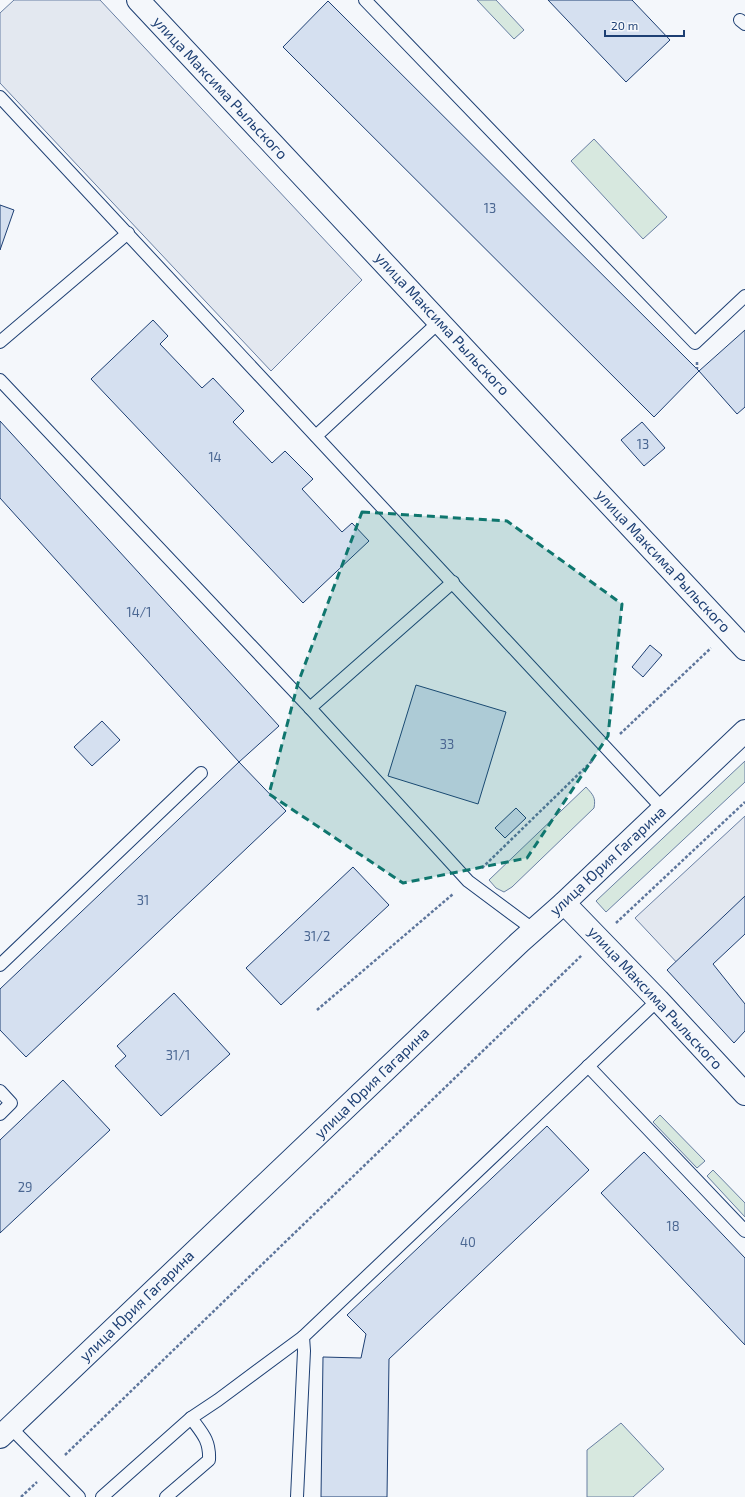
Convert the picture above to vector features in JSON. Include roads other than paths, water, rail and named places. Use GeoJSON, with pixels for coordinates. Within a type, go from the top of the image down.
{"type":"FeatureCollection","features":[{"type":"Feature","properties":{"kind":"street","name":"улица Максима Рыльского"},"geometry":{"type":"LineString","coordinates":[[138,0],[745,649]]}},
{"type":"Feature","properties":{"kind":"street","name":"улица Юрия Гагарина"},"geometry":{"type":"LineString","coordinates":[[5,1432],[491,970],[745,732]]}},
{"type":"Feature","properties":{"kind":"street","name":"улица Максима Рыльского"},"geometry":{"type":"LineString","coordinates":[[564,903],[658,1000],[745,1094]]}},
{"type":"Feature","properties":{"kind":"lane"},"geometry":{"type":"LineString","coordinates":[[365,0],[695,344],[745,296]]}},
{"type":"Feature","properties":{"kind":"lane"},"geometry":{"type":"LineString","coordinates":[[0,97],[663,809]]}},
{"type":"Feature","properties":{"kind":"lane"},"geometry":{"type":"LineString","coordinates":[[0,342],[128,233]]}},
{"type":"Feature","properties":{"kind":"lane"},"geometry":{"type":"LineString","coordinates":[[316,436],[439,322]]}},
{"type":"Feature","properties":{"kind":"lane"},"geometry":{"type":"LineString","coordinates":[[0,380],[310,708],[468,881],[534,930]]}},
{"type":"Feature","properties":{"kind":"lane"},"geometry":{"type":"LineString","coordinates":[[310,708],[453,582]]}},
{"type":"Feature","properties":{"kind":"lane"},"geometry":{"type":"LineString","coordinates":[[0,965],[201,773]]}},
{"type":"Feature","properties":{"kind":"lane"},"geometry":{"type":"LineString","coordinates":[[102,1497],[191,1418],[303,1338],[658,1000]]}},
{"type":"Feature","properties":{"kind":"lane"},"geometry":{"type":"LineString","coordinates":[[588,1066],[745,1231]]}},
{"type":"Feature","properties":{"kind":"lane"},"geometry":{"type":"LineString","coordinates":[[0,1091],[11,1103],[0,1114]]}},
{"type":"Feature","properties":{"kind":"lane"},"geometry":{"type":"LineString","coordinates":[[297,1497],[304,1351],[303,1338]]}},
{"type":"Feature","properties":{"kind":"lane"},"geometry":{"type":"LineString","coordinates":[[166,1497],[209,1460],[210,1448],[204,1436],[191,1418]]}},
{"type":"Feature","properties":{"kind":"lane"},"geometry":{"type":"LineString","coordinates":[[5,1432],[51,1469],[78,1497]]}}]}
